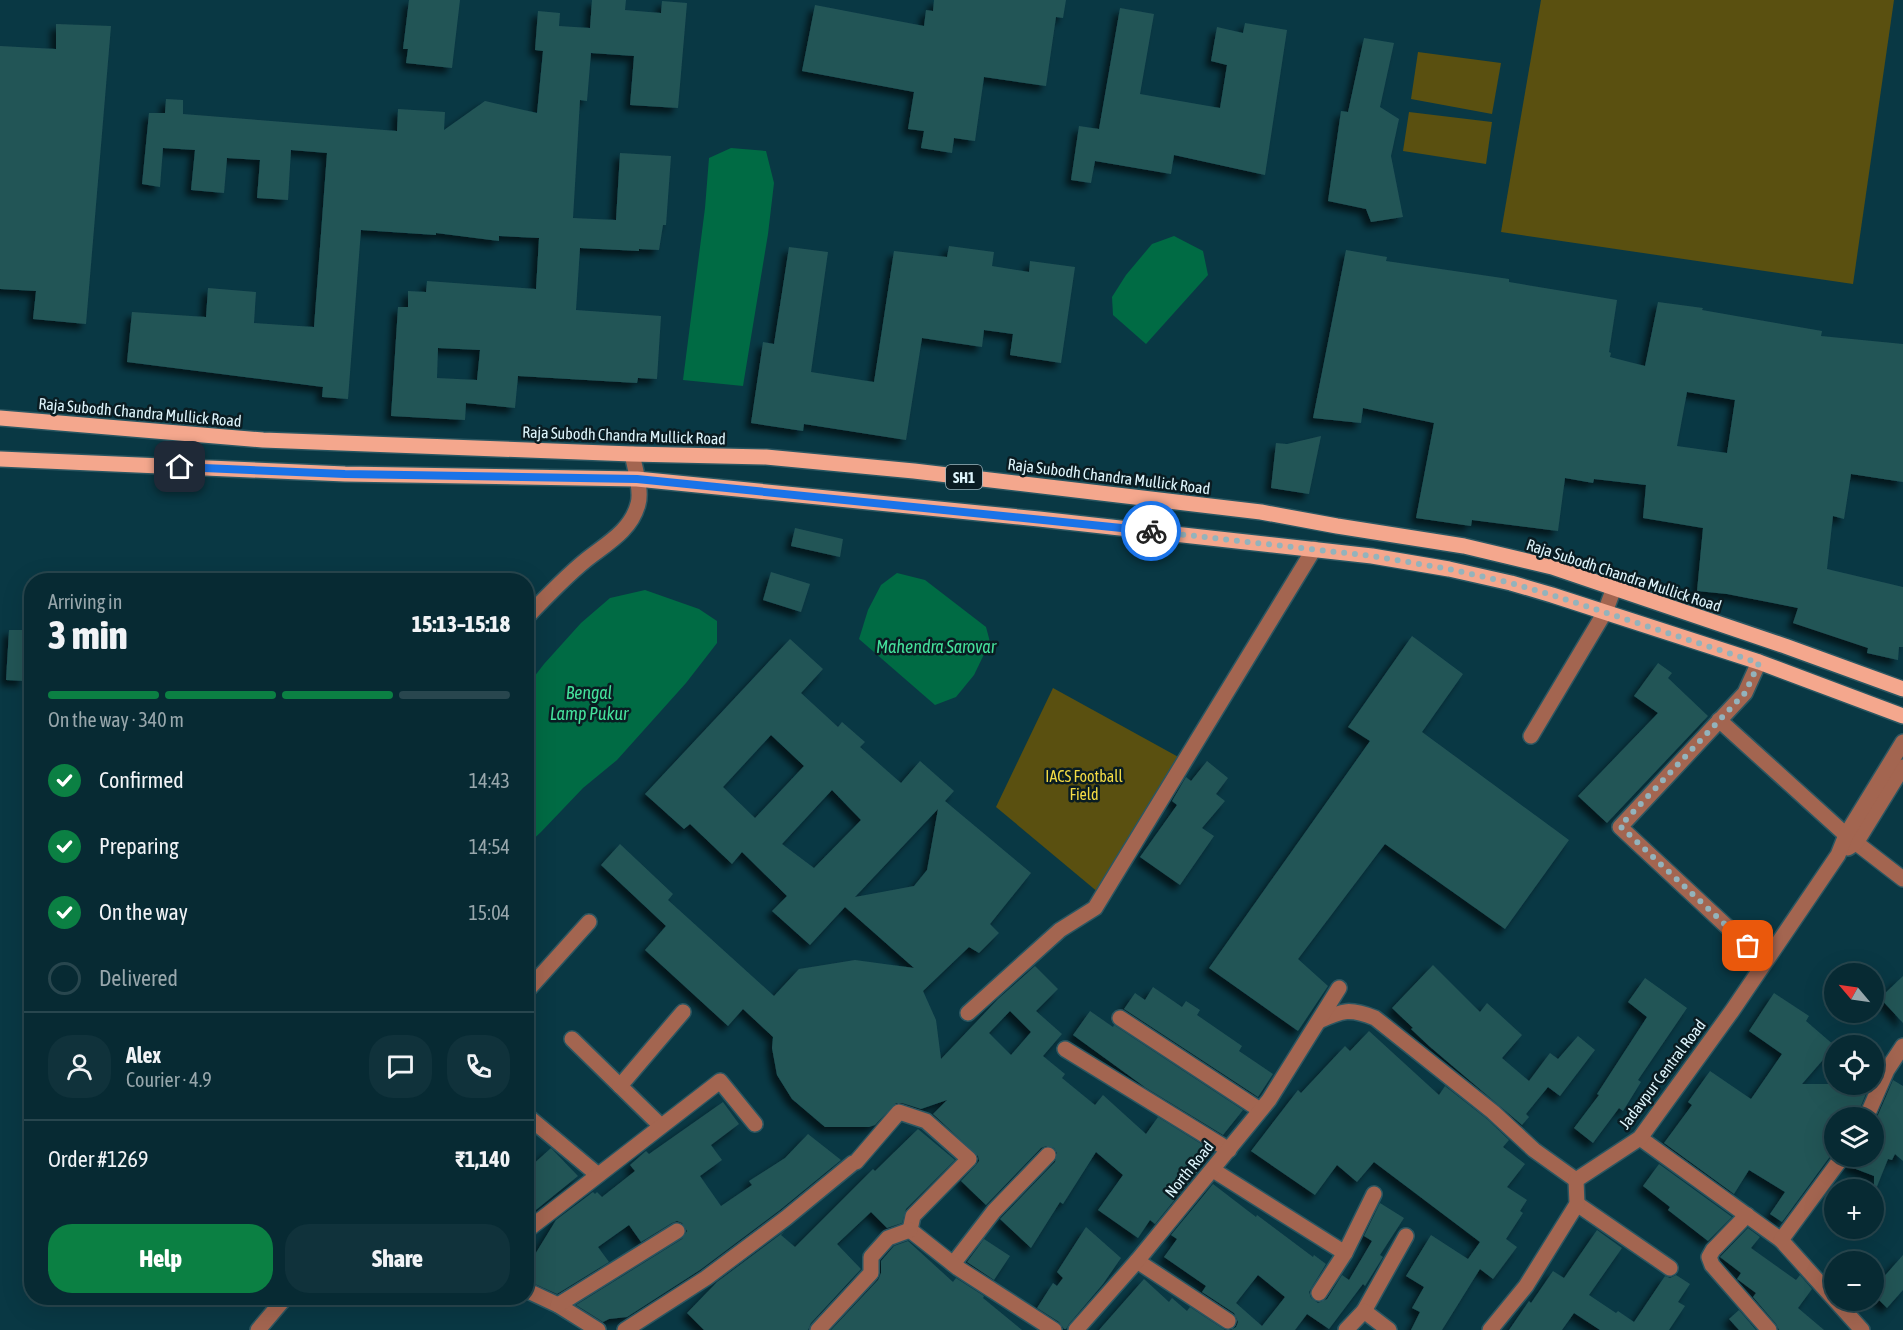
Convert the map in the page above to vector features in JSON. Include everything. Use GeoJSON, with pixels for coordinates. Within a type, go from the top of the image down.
{"type":"FeatureCollection","features":[{"type":"Feature","properties":{"kind":"main road","name":"Raja Subodh Chandra Mullick Road"},"geometry":{"type":"LineString","coordinates":[[0,418],[263,440],[766,457],[914,471],[1261,512],[1464,546],[1552,567],[1903,689]]}},
{"type":"Feature","properties":{"kind":"main road","name":"SH1"},"geometry":{"type":"LineString","coordinates":[[0,459],[345,474],[637,479],[1314,549],[1449,569],[1511,583],[1759,663],[1903,716]]}},
{"type":"Feature","properties":{"kind":"street"},"geometry":{"type":"LineString","coordinates":[[534,610],[586,560],[615,539],[632,520],[639,502],[632,454]]}},
{"type":"Feature","properties":{"kind":"street"},"geometry":{"type":"LineString","coordinates":[[968,1013],[1060,930],[1095,908],[1314,549]]}},
{"type":"Feature","properties":{"kind":"street"},"geometry":{"type":"LineString","coordinates":[[1531,736],[1605,612],[1614,588]]}},
{"type":"Feature","properties":{"kind":"street"},"geometry":{"type":"LineString","coordinates":[[1759,663],[1745,693],[1620,826],[1764,961]]}},
{"type":"Feature","properties":{"kind":"street"},"geometry":{"type":"LineString","coordinates":[[1719,720],[1851,839],[1903,879]]}},
{"type":"Feature","properties":{"kind":"street","name":"Jadavpur Central Road"},"geometry":{"type":"LineString","coordinates":[[1851,839],[1903,742]]}},
{"type":"Feature","properties":{"kind":"street","name":"Jadavpur Central Road"},"geometry":{"type":"LineString","coordinates":[[1576,1180],[1640,1138],[1732,1011],[1838,855],[1903,767]]}},
{"type":"Feature","properties":{"kind":"street"},"geometry":{"type":"LineString","coordinates":[[534,983],[589,922]]}},
{"type":"Feature","properties":{"kind":"street","name":"North Road"},"geometry":{"type":"LineString","coordinates":[[1076,1330],[1137,1261],[1260,1110],[1339,988]]}},
{"type":"Feature","properties":{"kind":"street"},"geometry":{"type":"LineString","coordinates":[[1318,1022],[1340,1011],[1358,1011],[1375,1018],[1493,1112],[1534,1150],[1576,1180],[1577,1204],[1526,1286],[1490,1330]]}},
{"type":"Feature","properties":{"kind":"street"},"geometry":{"type":"LineString","coordinates":[[620,1086],[683,1012]]}},
{"type":"Feature","properties":{"kind":"street"},"geometry":{"type":"LineString","coordinates":[[1120,1018],[1260,1110]]}},
{"type":"Feature","properties":{"kind":"street"},"geometry":{"type":"LineString","coordinates":[[572,1039],[661,1126]]}},
{"type":"Feature","properties":{"kind":"street"},"geometry":{"type":"LineString","coordinates":[[1871,1107],[1887,1070],[1903,1046]]}},
{"type":"Feature","properties":{"kind":"street"},"geometry":{"type":"LineString","coordinates":[[1065,1049],[1229,1150]]}},
{"type":"Feature","properties":{"kind":"street"},"geometry":{"type":"LineString","coordinates":[[534,1224],[720,1081],[755,1124]]}},
{"type":"Feature","properties":{"kind":"street"},"geometry":{"type":"LineString","coordinates":[[625,1330],[706,1278],[786,1218],[856,1162],[899,1112],[926,1121],[969,1159],[913,1216],[910,1230]]}},
{"type":"Feature","properties":{"kind":"street"},"geometry":{"type":"LineString","coordinates":[[534,1122],[598,1174]]}},
{"type":"Feature","properties":{"kind":"street"},"geometry":{"type":"LineString","coordinates":[[1640,1138],[1781,1240],[1862,1330]]}},
{"type":"Feature","properties":{"kind":"street"},"geometry":{"type":"LineString","coordinates":[[953,1264],[994,1211],[1048,1155]]}},
{"type":"Feature","properties":{"kind":"street"},"geometry":{"type":"LineString","coordinates":[[1781,1240],[1835,1167]]}},
{"type":"Feature","properties":{"kind":"street"},"geometry":{"type":"LineString","coordinates":[[1213,1170],[1345,1253]]}},
{"type":"Feature","properties":{"kind":"street"},"geometry":{"type":"LineString","coordinates":[[1319,1293],[1345,1253],[1374,1194]]}},
{"type":"Feature","properties":{"kind":"street"},"geometry":{"type":"LineString","coordinates":[[1577,1204],[1670,1268]]}},
{"type":"Feature","properties":{"kind":"street"},"geometry":{"type":"LineString","coordinates":[[1747,1215],[1709,1257],[1712,1265],[1769,1330]]}},
{"type":"Feature","properties":{"kind":"street"},"geometry":{"type":"LineString","coordinates":[[910,1230],[953,1264],[1054,1330]]}},
{"type":"Feature","properties":{"kind":"street"},"geometry":{"type":"LineString","coordinates":[[818,1330],[871,1273],[871,1257],[888,1238],[910,1230]]}},
{"type":"Feature","properties":{"kind":"street"},"geometry":{"type":"LineString","coordinates":[[558,1305],[677,1232]]}},
{"type":"Feature","properties":{"kind":"street"},"geometry":{"type":"LineString","coordinates":[[1346,1330],[1364,1311],[1406,1236]]}},
{"type":"Feature","properties":{"kind":"street"},"geometry":{"type":"LineString","coordinates":[[1137,1261],[1228,1321]]}},
{"type":"Feature","properties":{"kind":"street"},"geometry":{"type":"LineString","coordinates":[[534,1294],[558,1305],[598,1330]]}},
{"type":"Feature","properties":{"kind":"street"},"geometry":{"type":"LineString","coordinates":[[258,1330],[279,1305]]}},
{"type":"Feature","properties":{"kind":"street"},"geometry":{"type":"LineString","coordinates":[[1364,1311],[1389,1330]]}},
{"type":"Feature","properties":{"kind":"green space"},"geometry":{"type":"Polygon","coordinates":[[[1541,0],[1894,0],[1853,284],[1501,232],[1541,0]]]}},
{"type":"Feature","properties":{"kind":"green space"},"geometry":{"type":"Polygon","coordinates":[[[1418,52],[1501,63],[1492,114],[1411,99],[1418,52]]]}},
{"type":"Feature","properties":{"kind":"green space"},"geometry":{"type":"Polygon","coordinates":[[[1409,112],[1492,122],[1486,164],[1403,151],[1409,112]]]}},
{"type":"Feature","properties":{"kind":"green space","name":"IACS Football Field"},"geometry":{"type":"Polygon","coordinates":[[[1053,688],[1182,759],[1099,893],[996,807],[1053,688]]]}},
{"type":"Feature","properties":{"kind":"water"},"geometry":{"type":"Polygon","coordinates":[[[731,148],[766,151],[774,183],[743,386],[683,380],[705,208],[709,158],[731,148]]]}},
{"type":"Feature","properties":{"kind":"water"},"geometry":{"type":"Polygon","coordinates":[[[1174,236],[1203,251],[1208,275],[1146,344],[1113,315],[1112,297],[1126,275],[1152,244],[1174,236]]]}},
{"type":"Feature","properties":{"kind":"water","name":"Mahendra Sarovar"},"geometry":{"type":"Polygon","coordinates":[[[897,573],[925,580],[986,627],[990,642],[974,675],[956,697],[935,705],[859,639],[868,610],[881,585],[897,573]]]}},
{"type":"Feature","properties":{"kind":"water","name":"Bengal Lamp Pukur"},"geometry":{"type":"Polygon","coordinates":[[[645,590],[699,609],[717,621],[717,643],[686,683],[617,760],[583,788],[534,838],[534,677],[581,623],[610,598],[645,590]]]}},
{"type":"Feature","properties":{"kind":"building"},"geometry":{"type":"Polygon","coordinates":[[[409,0],[460,0],[452,68],[406,63],[408,49],[403,49],[409,0]]]}},
{"type":"Feature","properties":{"kind":"building"},"geometry":{"type":"Polygon","coordinates":[[[592,0],[626,0],[625,10],[661,13],[662,1],[687,3],[678,108],[630,105],[634,56],[591,53],[587,101],[580,100],[573,218],[616,220],[620,153],[671,156],[666,225],[663,225],[659,250],[580,248],[576,310],[661,316],[657,379],[638,378],[637,383],[518,376],[515,408],[466,403],[465,420],[391,416],[398,307],[408,307],[408,291],[426,292],[427,281],[536,289],[539,238],[499,236],[499,241],[436,233],[436,235],[361,230],[348,399],[322,397],[323,387],[127,362],[132,312],[206,317],[208,288],[256,292],[254,323],[314,327],[327,153],[291,150],[288,200],[257,198],[260,160],[227,158],[224,193],[191,190],[195,150],[163,148],[160,187],[142,184],[149,113],[165,113],[166,99],[183,100],[183,114],[397,131],[398,109],[445,112],[444,130],[485,101],[537,113],[543,51],[535,50],[538,11],[560,13],[559,26],[590,28],[592,0]],[[438,348],[437,378],[477,380],[480,350],[438,348]]]}},
{"type":"Feature","properties":{"kind":"building"},"geometry":{"type":"Polygon","coordinates":[[[934,0],[1066,0],[1063,18],[1056,17],[1046,86],[984,77],[975,141],[954,138],[952,153],[921,148],[924,131],[908,129],[914,92],[802,71],[815,5],[924,26],[926,10],[933,11],[934,0]]]}},
{"type":"Feature","properties":{"kind":"building"},"geometry":{"type":"Polygon","coordinates":[[[1120,8],[1154,14],[1140,94],[1220,108],[1227,65],[1211,61],[1217,27],[1243,33],[1245,23],[1287,30],[1265,175],[1174,155],[1171,174],[1095,161],[1091,183],[1071,180],[1079,126],[1099,129],[1120,8]]]}},
{"type":"Feature","properties":{"kind":"building"},"geometry":{"type":"Polygon","coordinates":[[[56,24],[111,26],[86,324],[33,319],[36,291],[0,289],[0,46],[56,49],[56,24]]]}},
{"type":"Feature","properties":{"kind":"building"},"geometry":{"type":"Polygon","coordinates":[[[1364,38],[1394,43],[1380,107],[1399,119],[1391,156],[1403,217],[1371,222],[1366,209],[1328,201],[1341,111],[1348,112],[1364,38]]]}},
{"type":"Feature","properties":{"kind":"building"},"geometry":{"type":"Polygon","coordinates":[[[949,246],[994,252],[992,266],[1029,272],[1030,261],[1075,267],[1061,363],[1010,355],[1013,334],[984,330],[982,347],[922,338],[906,440],[804,424],[803,431],[751,423],[763,342],[774,344],[789,247],[828,252],[811,372],[874,382],[894,251],[947,257],[949,246]]]}},
{"type":"Feature","properties":{"kind":"building"},"geometry":{"type":"Polygon","coordinates":[[[1346,250],[1387,257],[1386,261],[1509,279],[1509,282],[1617,300],[1610,357],[1645,366],[1658,302],[1703,308],[1702,310],[1822,331],[1821,336],[1903,344],[1903,482],[1851,474],[1844,519],[1833,516],[1827,569],[1903,587],[1903,647],[1899,647],[1898,660],[1867,653],[1868,648],[1793,623],[1798,608],[1727,594],[1697,591],[1703,528],[1643,518],[1646,485],[1594,479],[1593,483],[1565,478],[1558,531],[1472,520],[1471,526],[1416,518],[1434,423],[1363,408],[1361,423],[1313,418],[1346,250]],[[1687,392],[1677,446],[1727,453],[1735,400],[1687,392]]]}},
{"type":"Feature","properties":{"kind":"building"},"geometry":{"type":"Polygon","coordinates":[[[1321,436],[1309,494],[1271,488],[1276,443],[1287,444],[1321,436]]]}},
{"type":"Feature","properties":{"kind":"building"},"geometry":{"type":"Polygon","coordinates":[[[795,528],[843,539],[840,557],[791,546],[795,528]]]}},
{"type":"Feature","properties":{"kind":"building"},"geometry":{"type":"Polygon","coordinates":[[[771,572],[810,584],[801,612],[763,600],[771,572]]]}},
{"type":"Feature","properties":{"kind":"building"},"geometry":{"type":"Polygon","coordinates":[[[9,630],[24,630],[24,681],[6,680],[9,630]]]}},
{"type":"Feature","properties":{"kind":"building"},"geometry":{"type":"Polygon","coordinates":[[[1412,636],[1463,674],[1422,732],[1569,840],[1505,929],[1385,844],[1298,959],[1328,986],[1298,1031],[1209,968],[1370,741],[1348,727],[1412,636]]]}},
{"type":"Feature","properties":{"kind":"building"},"geometry":{"type":"Polygon","coordinates":[[[790,639],[823,669],[801,693],[838,727],[842,722],[865,742],[860,747],[901,783],[920,761],[954,791],[945,801],[1031,873],[990,924],[999,933],[979,953],[969,947],[923,991],[936,1020],[941,1059],[998,999],[1035,966],[1058,989],[1036,1011],[1062,1034],[1043,1056],[1065,1074],[1062,1078],[1095,1105],[1103,1095],[1146,1134],[1158,1117],[1211,1150],[1196,1170],[1198,1171],[1155,1224],[1150,1220],[1138,1238],[1098,1210],[1123,1175],[1096,1152],[1063,1204],[1060,1202],[1031,1248],[1000,1219],[1055,1162],[1057,1153],[1054,1148],[1046,1146],[1041,1148],[986,1205],[961,1181],[979,1161],[978,1156],[933,1114],[947,1100],[921,1109],[896,1103],[875,1125],[869,1127],[825,1127],[792,1099],[777,1075],[772,1048],[773,1037],[743,1009],[728,1026],[645,950],[666,926],[601,865],[620,844],[673,894],[668,900],[774,996],[799,969],[855,960],[914,968],[845,907],[810,945],[772,911],[787,896],[742,852],[732,864],[690,824],[684,829],[645,794],[790,639]],[[771,735],[723,787],[755,818],[804,766],[771,735]],[[832,790],[782,844],[814,868],[861,820],[832,790]],[[938,809],[855,897],[914,886],[927,870],[938,809]],[[1010,1011],[989,1033],[1011,1055],[1031,1032],[1010,1011]]]}},
{"type":"Feature","properties":{"kind":"building"},"geometry":{"type":"Polygon","coordinates":[[[1658,663],[1672,673],[1668,678],[1708,716],[1607,823],[1578,796],[1658,713],[1634,696],[1658,663]]]}},
{"type":"Feature","properties":{"kind":"building"},"geometry":{"type":"Polygon","coordinates":[[[1207,761],[1228,778],[1216,794],[1225,801],[1202,828],[1214,836],[1180,885],[1140,857],[1177,805],[1172,801],[1186,777],[1191,781],[1207,761]]]}},
{"type":"Feature","properties":{"kind":"building"},"geometry":{"type":"Polygon","coordinates":[[[1433,965],[1480,1012],[1487,1003],[1522,1035],[1502,1058],[1529,1081],[1550,1053],[1558,1059],[1578,1036],[1595,1050],[1560,1096],[1548,1087],[1526,1114],[1529,1117],[1522,1125],[1429,1046],[1392,1008],[1433,965]]]}},
{"type":"Feature","properties":{"kind":"building"},"geometry":{"type":"Polygon","coordinates":[[[1903,976],[1903,1023],[1884,1002],[1884,994],[1903,976]]]}},
{"type":"Feature","properties":{"kind":"building"},"geometry":{"type":"Polygon","coordinates":[[[1645,978],[1687,1008],[1638,1080],[1641,1082],[1623,1111],[1619,1108],[1593,1143],[1574,1128],[1599,1095],[1597,1094],[1647,1017],[1628,1002],[1645,978]]]}},
{"type":"Feature","properties":{"kind":"building"},"geometry":{"type":"Polygon","coordinates":[[[1153,987],[1182,1007],[1186,1001],[1200,1010],[1197,1015],[1242,1046],[1239,1051],[1273,1074],[1258,1097],[1124,1009],[1135,993],[1145,1000],[1153,987]]]}},
{"type":"Feature","properties":{"kind":"building"},"geometry":{"type":"Polygon","coordinates":[[[1774,993],[1809,1016],[1806,1021],[1824,1037],[1824,1059],[1802,1084],[1824,1084],[1824,1095],[1865,1095],[1861,1107],[1824,1107],[1824,1165],[1782,1222],[1770,1214],[1785,1192],[1749,1170],[1734,1194],[1664,1143],[1692,1105],[1688,1102],[1710,1071],[1751,1099],[1782,1054],[1749,1031],[1774,993]]]}},
{"type":"Feature","properties":{"kind":"building"},"geometry":{"type":"Polygon","coordinates":[[[1090,1011],[1243,1110],[1223,1135],[1146,1088],[1073,1035],[1090,1011]]]}},
{"type":"Feature","properties":{"kind":"building"},"geometry":{"type":"Polygon","coordinates":[[[1369,1031],[1439,1095],[1445,1086],[1487,1119],[1509,1140],[1503,1147],[1525,1164],[1507,1187],[1527,1200],[1520,1211],[1523,1213],[1506,1239],[1517,1247],[1493,1279],[1480,1269],[1442,1330],[1411,1330],[1420,1312],[1412,1308],[1424,1287],[1406,1276],[1431,1235],[1468,1259],[1480,1242],[1374,1162],[1357,1182],[1337,1165],[1315,1195],[1251,1151],[1298,1090],[1301,1093],[1345,1046],[1350,1051],[1369,1031]]]}},
{"type":"Feature","properties":{"kind":"building"},"geometry":{"type":"Polygon","coordinates":[[[1893,1080],[1903,1086],[1903,1161],[1895,1154],[1892,1160],[1888,1159],[1880,1179],[1874,1179],[1874,1176],[1851,1167],[1884,1167],[1884,1107],[1881,1107],[1893,1080]]]}},
{"type":"Feature","properties":{"kind":"building"},"geometry":{"type":"Polygon","coordinates":[[[723,1102],[739,1124],[711,1145],[722,1160],[700,1176],[721,1206],[752,1185],[749,1181],[785,1158],[808,1134],[841,1160],[780,1210],[700,1270],[627,1317],[603,1322],[576,1305],[682,1239],[687,1231],[682,1223],[677,1221],[672,1223],[641,1242],[629,1225],[598,1247],[609,1262],[557,1294],[534,1284],[534,1256],[556,1220],[593,1192],[595,1194],[597,1192],[602,1197],[635,1171],[630,1165],[646,1151],[649,1154],[723,1102]]]}},
{"type":"Feature","properties":{"kind":"building"},"geometry":{"type":"Polygon","coordinates":[[[918,1129],[955,1160],[906,1209],[902,1223],[887,1228],[871,1212],[837,1244],[861,1269],[811,1323],[808,1330],[704,1330],[687,1313],[717,1282],[785,1231],[781,1235],[795,1247],[873,1169],[875,1171],[918,1129]]]}},
{"type":"Feature","properties":{"kind":"building"},"geometry":{"type":"Polygon","coordinates":[[[551,1148],[578,1176],[534,1212],[534,1176],[536,1174],[534,1163],[551,1148]]]}},
{"type":"Feature","properties":{"kind":"building"},"geometry":{"type":"Polygon","coordinates":[[[1659,1164],[1732,1217],[1708,1241],[1668,1210],[1670,1207],[1643,1186],[1659,1164]]]}},
{"type":"Feature","properties":{"kind":"building"},"geometry":{"type":"Polygon","coordinates":[[[1213,1184],[1256,1217],[1257,1215],[1313,1257],[1314,1255],[1326,1264],[1309,1292],[1311,1298],[1318,1303],[1327,1299],[1342,1275],[1349,1280],[1372,1241],[1364,1236],[1380,1203],[1404,1218],[1380,1255],[1383,1257],[1365,1286],[1363,1284],[1329,1329],[1307,1314],[1295,1330],[1231,1330],[1238,1322],[1234,1313],[1202,1292],[1206,1286],[1164,1257],[1177,1239],[1171,1235],[1213,1184]],[[1258,1275],[1236,1303],[1262,1326],[1285,1297],[1258,1275]]]}},
{"type":"Feature","properties":{"kind":"building"},"geometry":{"type":"Polygon","coordinates":[[[1086,1227],[1121,1258],[1103,1284],[1064,1329],[1059,1322],[1037,1308],[1053,1283],[1057,1286],[1063,1278],[1057,1272],[1086,1227]]]}},
{"type":"Feature","properties":{"kind":"building"},"geometry":{"type":"Polygon","coordinates":[[[1748,1228],[1760,1237],[1751,1248],[1796,1280],[1800,1275],[1812,1289],[1798,1308],[1824,1330],[1779,1330],[1753,1297],[1756,1293],[1737,1279],[1741,1273],[1720,1257],[1748,1228]]]}},
{"type":"Feature","properties":{"kind":"building"},"geometry":{"type":"Polygon","coordinates":[[[1597,1230],[1622,1248],[1589,1295],[1634,1322],[1665,1276],[1670,1278],[1676,1275],[1690,1284],[1678,1302],[1685,1306],[1669,1330],[1600,1330],[1574,1313],[1562,1330],[1509,1330],[1553,1271],[1564,1278],[1597,1230]]]}},
{"type":"Feature","properties":{"kind":"building"},"geometry":{"type":"Polygon","coordinates":[[[984,1239],[1010,1256],[994,1280],[967,1262],[984,1239]]]}},
{"type":"Feature","properties":{"kind":"building"},"geometry":{"type":"Polygon","coordinates":[[[908,1241],[953,1282],[956,1278],[984,1296],[983,1298],[1022,1330],[831,1330],[878,1280],[881,1273],[881,1261],[894,1246],[908,1241]]]}},
{"type":"Feature","properties":{"kind":"building"},"geometry":{"type":"Polygon","coordinates":[[[1903,1255],[1903,1290],[1887,1308],[1884,1305],[1884,1277],[1903,1255]]]}},
{"type":"Feature","properties":{"kind":"building"},"geometry":{"type":"Polygon","coordinates":[[[1144,1279],[1169,1302],[1172,1298],[1187,1311],[1190,1307],[1225,1330],[1099,1330],[1144,1279]]]}},
{"type":"Feature","properties":{"kind":"building"},"geometry":{"type":"Polygon","coordinates":[[[1739,1310],[1756,1330],[1739,1330],[1729,1319],[1739,1310]]]}},
{"type":"Feature","properties":{"kind":"way so far"},"geometry":{"type":"LineString","coordinates":[[1151,531],[1372,556],[1449,569],[1552,595],[1759,663],[1745,693],[1620,826],[1748,946]]}},
{"type":"Feature","properties":{"kind":"route"},"geometry":{"type":"LineString","coordinates":[[180,467],[345,474],[637,479],[1151,531]]}}]}
